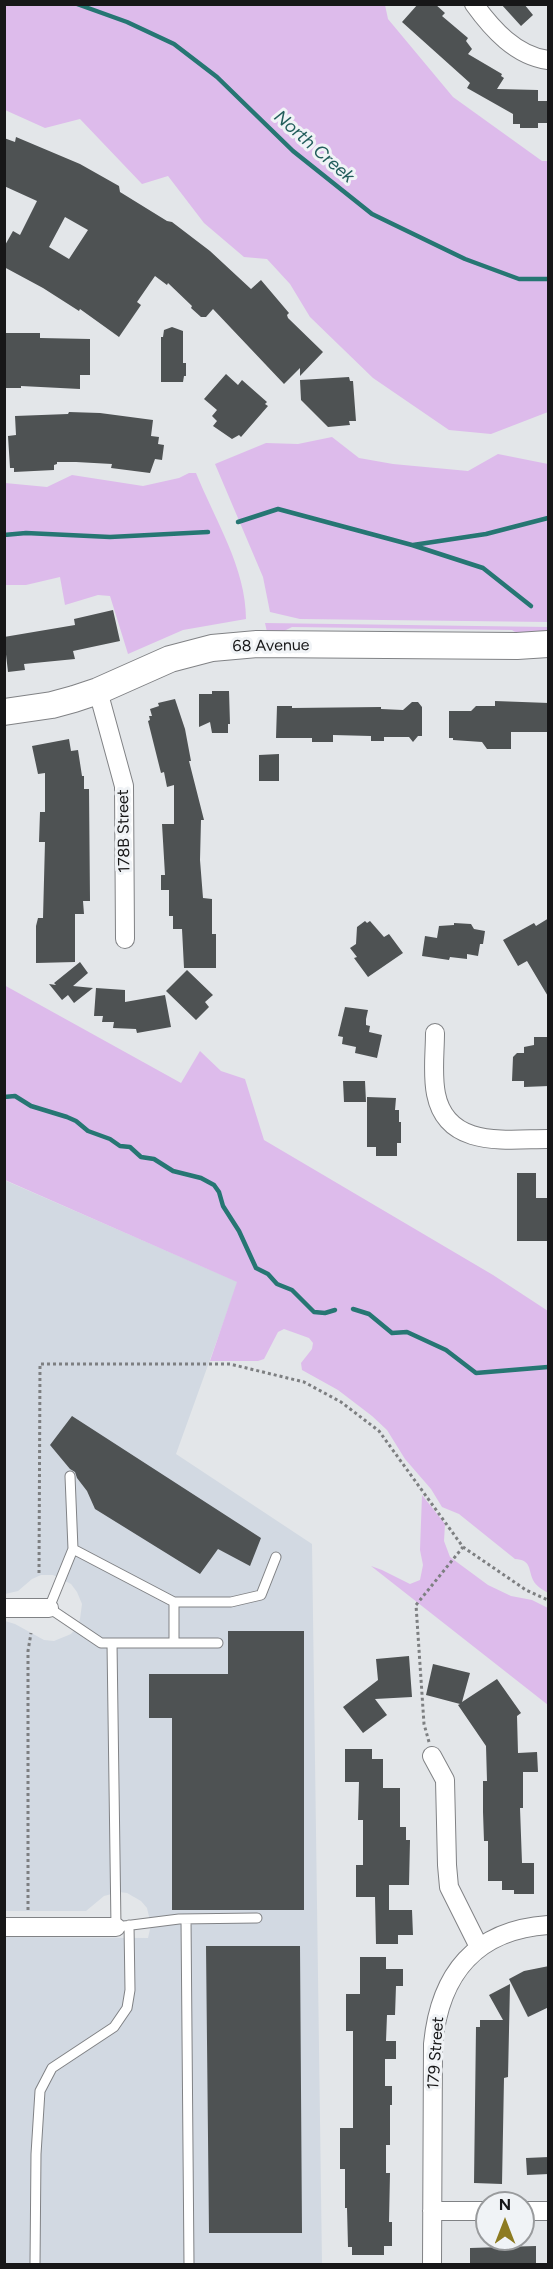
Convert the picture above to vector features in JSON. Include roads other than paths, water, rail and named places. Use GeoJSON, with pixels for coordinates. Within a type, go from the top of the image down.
{"type":"FeatureCollection","features":[{"type":"Feature","properties":{"kind":"street"},"geometry":{"type":"LineString","coordinates":[[474,4],[489,25],[511,44],[549,60]]}},
{"type":"Feature","properties":{"kind":"street","name":"68 Avenue"},"geometry":{"type":"LineString","coordinates":[[4,712],[52,705],[98,691],[178,656],[236,645],[517,646],[549,644]]}},
{"type":"Feature","properties":{"kind":"street","name":"178B Street"},"geometry":{"type":"LineString","coordinates":[[98,691],[124,786],[125,939]]}},
{"type":"Feature","properties":{"kind":"street"},"geometry":{"type":"LineString","coordinates":[[435,1033],[435,1093],[440,1107],[454,1127],[467,1135],[479,1137],[549,1139]]}},
{"type":"Feature","properties":{"kind":"street"},"geometry":{"type":"LineString","coordinates":[[4,1608],[49,1608]]}},
{"type":"Feature","properties":{"kind":"street"},"geometry":{"type":"LineString","coordinates":[[432,1756],[445,1780],[449,1887],[478,1947],[516,1931],[549,1925]]}},
{"type":"Feature","properties":{"kind":"street"},"geometry":{"type":"LineString","coordinates":[[4,1927],[123,1926]]}},
{"type":"Feature","properties":{"kind":"street","name":"179 Street"},"geometry":{"type":"LineString","coordinates":[[432,2265],[435,2019],[442,1996],[457,1972],[478,1947]]}},
{"type":"Feature","properties":{"kind":"street"},"geometry":{"type":"LineString","coordinates":[[432,2211],[475,2211]]}},
{"type":"Feature","properties":{"kind":"lane"},"geometry":{"type":"LineString","coordinates":[[70,1476],[73,1549],[49,1608],[101,1643],[219,1643]]}},
{"type":"Feature","properties":{"kind":"lane"},"geometry":{"type":"LineString","coordinates":[[73,1549],[174,1602],[231,1602],[261,1595],[276,1557]]}},
{"type":"Feature","properties":{"kind":"lane"},"geometry":{"type":"LineString","coordinates":[[174,1602],[174,1643]]}},
{"type":"Feature","properties":{"kind":"lane"},"geometry":{"type":"LineString","coordinates":[[34,2265],[36,2154],[40,2091],[52,2068],[114,2027],[127,2008],[130,1990],[123,1926],[112,1643]]}},
{"type":"Feature","properties":{"kind":"lane"},"geometry":{"type":"LineString","coordinates":[[123,1926],[186,1919],[257,1918]]}},
{"type":"Feature","properties":{"kind":"lane"},"geometry":{"type":"LineString","coordinates":[[186,1919],[189,2265]]}},
{"type":"Feature","properties":{"kind":"waterway","name":"North Creek"},"geometry":{"type":"LineString","coordinates":[[77,4],[127,22],[174,44],[217,77],[293,151],[372,214],[465,259],[519,279],[548,279]]}},
{"type":"Feature","properties":{"kind":"waterway"},"geometry":{"type":"LineString","coordinates":[[238,522],[278,509],[412,545],[483,568],[531,606]]}},
{"type":"Feature","properties":{"kind":"waterway"},"geometry":{"type":"LineString","coordinates":[[413,545],[486,534],[548,518]]}},
{"type":"Feature","properties":{"kind":"waterway"},"geometry":{"type":"LineString","coordinates":[[4,535],[26,533],[110,537],[208,532]]}},
{"type":"Feature","properties":{"kind":"waterway"},"geometry":{"type":"LineString","coordinates":[[4,1097],[15,1096],[31,1106],[67,1117],[88,1131],[110,1139],[120,1146],[130,1147],[141,1157],[154,1159],[173,1171],[201,1178],[214,1185],[256,1268],[268,1274],[277,1284],[292,1290],[314,1312],[325,1313],[335,1310]]}},
{"type":"Feature","properties":{"kind":"waterway"},"geometry":{"type":"LineString","coordinates":[[353,1309],[369,1314],[392,1333],[407,1332],[446,1350],[476,1373],[548,1367]]}}]}
